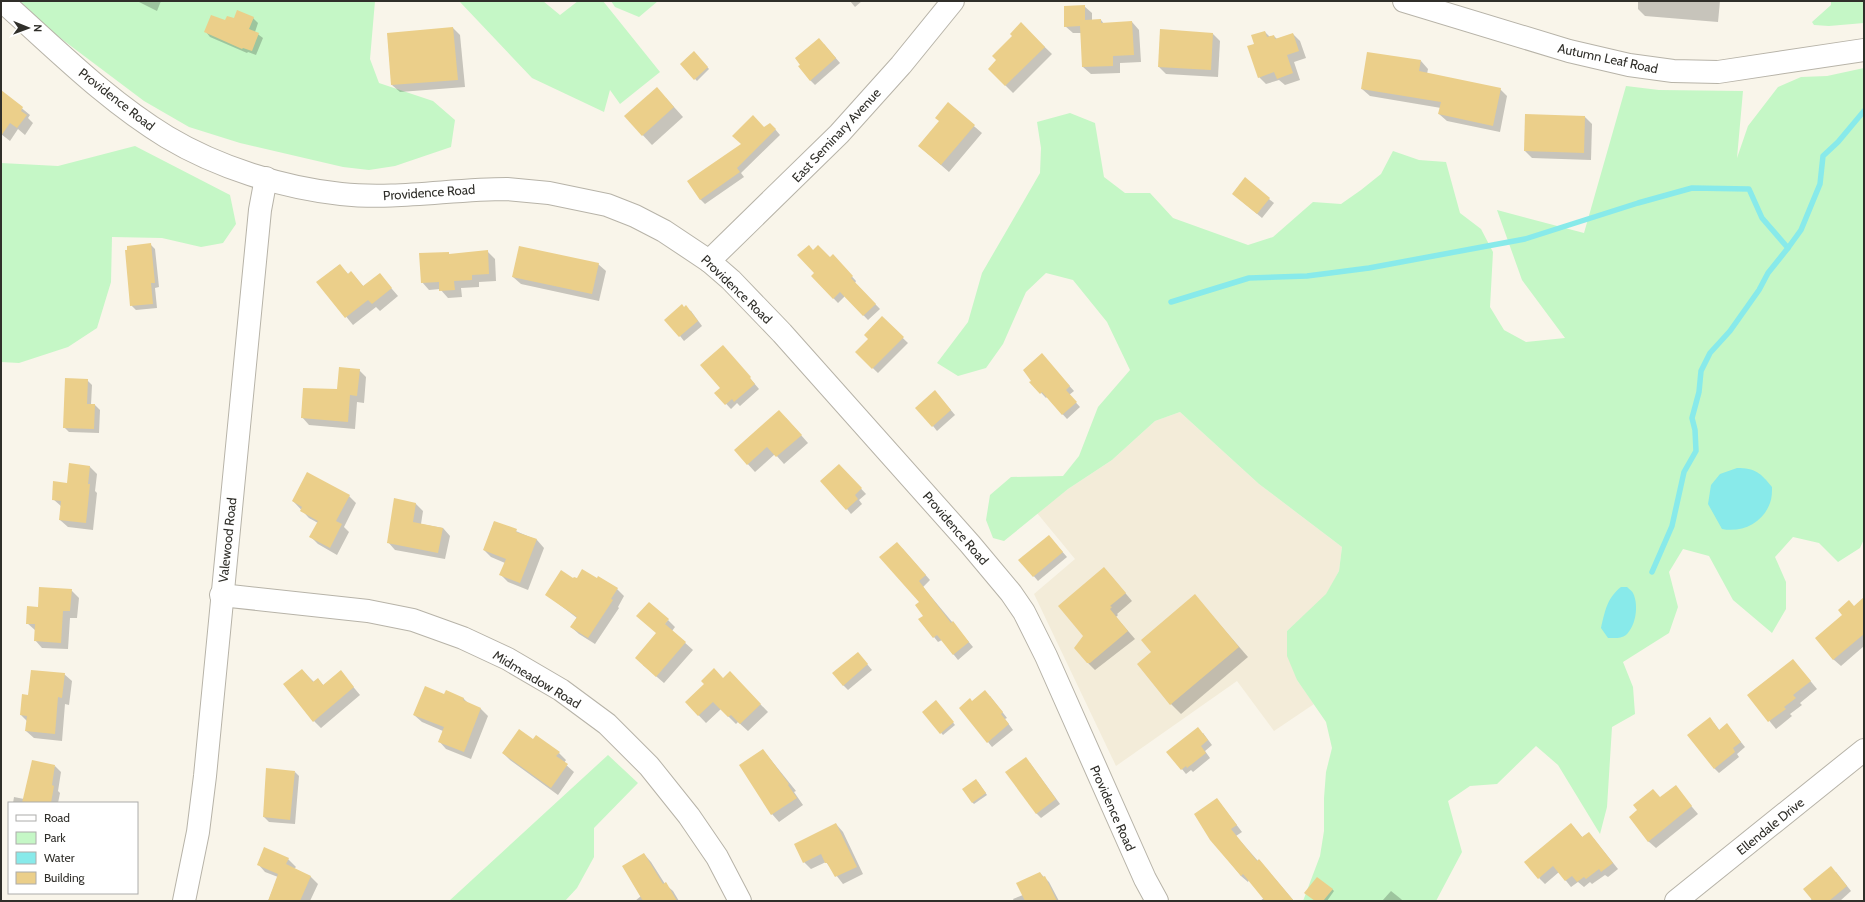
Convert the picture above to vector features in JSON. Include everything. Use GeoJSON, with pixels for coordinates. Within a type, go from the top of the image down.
{"type":"FeatureCollection","features":[{"type":"Feature","properties":{"kind":"street","name":"Providence Road"},"geometry":{"type":"LineString","coordinates":[[2,1],[90,80],[148,125],[168,138],[220,162],[266,178],[312,190],[341,194],[392,195],[507,189],[526,190],[581,198],[607,205],[664,230],[709,261],[731,280],[782,333],[965,538],[1011,593],[1024,612],[1046,656],[1145,879],[1157,901]]}},
{"type":"Feature","properties":{"kind":"street","name":"East Seminary Avenue"},"geometry":{"type":"LineString","coordinates":[[709,261],[839,134],[901,65],[953,1]]}},
{"type":"Feature","properties":{"kind":"street","name":"Autumn Leaf Road"},"geometry":{"type":"LineString","coordinates":[[1404,1],[1569,51],[1630,65],[1673,71],[1718,72],[1864,50]]}},
{"type":"Feature","properties":{"kind":"street","name":"Valewood Road"},"geometry":{"type":"LineString","coordinates":[[184,901],[198,832],[260,210],[266,178]]}},
{"type":"Feature","properties":{"kind":"street","name":"Midmeadow Road"},"geometry":{"type":"LineString","coordinates":[[221,595],[348,608],[413,620],[463,638],[508,659],[548,682],[608,724],[649,766],[690,816],[717,858],[740,901]]}},
{"type":"Feature","properties":{"kind":"street","name":"Ellendale Drive"},"geometry":{"type":"LineString","coordinates":[[1676,901],[1864,750]]}},
{"type":"Feature","properties":{"kind":"shaded area"},"geometry":{"type":"Polygon","coordinates":[[[1180,412],[1259,484],[1342,547],[1339,571],[1326,595],[1287,631],[1297,680],[1314,704],[1274,731],[1237,681],[1116,766],[1034,594],[1075,559],[1037,513],[1068,489],[1112,460],[1155,421],[1180,412]]]}},
{"type":"Feature","properties":{"kind":"green space"},"geometry":{"type":"Polygon","coordinates":[[[11,1],[375,1],[370,59],[379,83],[433,101],[455,120],[451,147],[395,166],[369,170],[343,167],[240,143],[189,127],[144,101],[11,1]]]}},
{"type":"Feature","properties":{"kind":"green space"},"geometry":{"type":"Polygon","coordinates":[[[457,1],[543,1],[560,15],[578,1],[603,1],[660,72],[620,104],[610,90],[604,112],[532,78],[460,2],[457,1]]]}},
{"type":"Feature","properties":{"kind":"green space"},"geometry":{"type":"Polygon","coordinates":[[[611,1],[658,1],[639,17],[615,7],[611,1]]]}},
{"type":"Feature","properties":{"kind":"green space"},"geometry":{"type":"Polygon","coordinates":[[[1831,1],[1864,1],[1864,23],[1829,26],[1814,25],[1812,22],[1831,5],[1831,1]]]}},
{"type":"Feature","properties":{"kind":"green space"},"geometry":{"type":"Polygon","coordinates":[[[1864,68],[1864,539],[1860,548],[1838,562],[1819,543],[1793,537],[1775,557],[1786,582],[1786,609],[1772,633],[1733,600],[1709,556],[1683,549],[1669,572],[1678,607],[1669,633],[1623,662],[1633,687],[1635,714],[1612,727],[1607,807],[1600,834],[1558,765],[1536,746],[1497,784],[1470,786],[1448,801],[1462,852],[1436,901],[1303,901],[1320,856],[1324,831],[1326,772],[1332,748],[1326,722],[1297,680],[1287,656],[1287,631],[1326,594],[1339,571],[1342,547],[1259,484],[1180,412],[1155,421],[1112,460],[1068,489],[1004,541],[993,538],[986,520],[990,495],[1011,477],[1063,476],[1079,456],[1098,407],[1130,370],[1107,322],[1073,280],[1046,273],[1026,292],[1003,344],[986,368],[958,376],[937,363],[968,322],[982,273],[1040,173],[1041,148],[1037,122],[1070,113],[1095,123],[1104,177],[1125,193],[1150,193],[1173,218],[1248,245],[1273,237],[1313,202],[1341,204],[1381,174],[1393,151],[1419,160],[1446,162],[1460,213],[1481,229],[1493,252],[1490,307],[1504,330],[1526,342],[1565,338],[1522,280],[1497,210],[1584,233],[1626,86],[1659,90],[1743,91],[1737,158],[1748,126],[1778,87],[1801,77],[1827,76],[1864,68]]]}},
{"type":"Feature","properties":{"kind":"green space"},"geometry":{"type":"Polygon","coordinates":[[[135,146],[230,195],[236,224],[223,243],[201,247],[162,238],[112,237],[111,282],[97,328],[68,347],[19,363],[1,362],[1,163],[58,166],[135,146]]]}},
{"type":"Feature","properties":{"kind":"green space"},"geometry":{"type":"Polygon","coordinates":[[[608,755],[638,783],[594,828],[594,857],[577,888],[565,901],[449,901],[608,755]]]}},
{"type":"Feature","properties":{"kind":"water"},"geometry":{"type":"Polygon","coordinates":[[[1737,468],[1753,470],[1761,475],[1772,487],[1771,499],[1767,510],[1751,525],[1744,528],[1730,530],[1722,529],[1708,504],[1711,485],[1720,474],[1737,468]]]}},
{"type":"Feature","properties":{"kind":"water"},"geometry":{"type":"Polygon","coordinates":[[[1621,587],[1627,587],[1633,593],[1636,603],[1636,615],[1632,626],[1626,635],[1620,638],[1608,638],[1601,628],[1604,616],[1607,605],[1616,591],[1621,587]]]}},
{"type":"Feature","properties":{"kind":"building"},"geometry":{"type":"Polygon","coordinates":[[[1085,5],[1085,20],[1101,19],[1101,23],[1132,21],[1134,55],[1113,56],[1113,66],[1082,67],[1080,26],[1064,27],[1064,6],[1085,5]]]}},
{"type":"Feature","properties":{"kind":"building"},"geometry":{"type":"Polygon","coordinates":[[[237,10],[254,17],[249,29],[259,33],[252,51],[242,49],[204,32],[211,15],[225,20],[227,16],[234,18],[237,10]]]}},
{"type":"Feature","properties":{"kind":"building"},"geometry":{"type":"Polygon","coordinates":[[[1021,22],[1045,47],[1005,86],[988,69],[996,60],[992,56],[1012,36],[1010,34],[1021,22]]]}},
{"type":"Feature","properties":{"kind":"building"},"geometry":{"type":"Polygon","coordinates":[[[453,27],[458,80],[391,85],[387,33],[453,27]]]}},
{"type":"Feature","properties":{"kind":"building"},"geometry":{"type":"Polygon","coordinates":[[[1160,29],[1213,33],[1211,70],[1158,67],[1160,29]]]}},
{"type":"Feature","properties":{"kind":"building"},"geometry":{"type":"Polygon","coordinates":[[[1265,31],[1267,37],[1274,35],[1275,39],[1293,33],[1299,51],[1287,55],[1293,73],[1277,79],[1274,72],[1258,78],[1247,46],[1254,44],[1251,35],[1265,31]]]}},
{"type":"Feature","properties":{"kind":"building"},"geometry":{"type":"Polygon","coordinates":[[[819,38],[836,58],[810,81],[798,66],[800,65],[795,58],[819,38]]]}},
{"type":"Feature","properties":{"kind":"building"},"geometry":{"type":"Polygon","coordinates":[[[694,51],[708,67],[694,80],[680,64],[694,51]]]}},
{"type":"Feature","properties":{"kind":"building"},"geometry":{"type":"Polygon","coordinates":[[[1367,52],[1421,60],[1419,71],[1501,88],[1493,126],[1438,114],[1441,102],[1361,89],[1367,52]]]}},
{"type":"Feature","properties":{"kind":"building"},"geometry":{"type":"Polygon","coordinates":[[[657,87],[674,107],[642,136],[624,116],[657,87]]]}},
{"type":"Feature","properties":{"kind":"building"},"geometry":{"type":"Polygon","coordinates":[[[1,90],[23,107],[21,111],[27,115],[17,128],[10,123],[1,136],[1,90]]]}},
{"type":"Feature","properties":{"kind":"building"},"geometry":{"type":"Polygon","coordinates":[[[948,102],[975,125],[941,165],[918,146],[939,121],[935,118],[948,102]]]}},
{"type":"Feature","properties":{"kind":"building"},"geometry":{"type":"Polygon","coordinates":[[[1525,114],[1585,116],[1584,153],[1524,151],[1525,114]]]}},
{"type":"Feature","properties":{"kind":"building"},"geometry":{"type":"Polygon","coordinates":[[[753,115],[764,127],[770,123],[776,129],[737,168],[740,172],[700,200],[687,181],[741,144],[732,136],[753,115]]]}},
{"type":"Feature","properties":{"kind":"building"},"geometry":{"type":"Polygon","coordinates":[[[1245,177],[1270,198],[1257,214],[1232,194],[1245,177]]]}},
{"type":"Feature","properties":{"kind":"building"},"geometry":{"type":"Polygon","coordinates":[[[151,243],[155,283],[151,283],[153,304],[130,306],[125,250],[127,250],[127,246],[151,243]]]}},
{"type":"Feature","properties":{"kind":"building"},"geometry":{"type":"Polygon","coordinates":[[[809,245],[813,250],[818,245],[830,257],[833,254],[853,276],[851,278],[876,304],[863,316],[840,292],[833,299],[811,276],[814,273],[797,255],[809,245]]]}},
{"type":"Feature","properties":{"kind":"building"},"geometry":{"type":"Polygon","coordinates":[[[519,246],[599,263],[592,294],[512,277],[519,246]]]}},
{"type":"Feature","properties":{"kind":"building"},"geometry":{"type":"Polygon","coordinates":[[[488,250],[489,274],[472,275],[472,280],[454,281],[455,290],[439,291],[439,282],[421,283],[419,253],[449,252],[449,254],[488,250]]]}},
{"type":"Feature","properties":{"kind":"building"},"geometry":{"type":"Polygon","coordinates":[[[340,264],[348,274],[351,271],[363,286],[380,273],[392,288],[372,304],[368,300],[345,318],[316,282],[340,264]]]}},
{"type":"Feature","properties":{"kind":"building"},"geometry":{"type":"Polygon","coordinates":[[[682,304],[684,307],[686,305],[698,321],[679,337],[664,320],[682,304]]]}},
{"type":"Feature","properties":{"kind":"building"},"geometry":{"type":"Polygon","coordinates":[[[882,316],[904,337],[872,369],[855,352],[868,339],[864,335],[882,316]]]}},
{"type":"Feature","properties":{"kind":"building"},"geometry":{"type":"Polygon","coordinates":[[[723,345],[751,377],[750,378],[755,384],[734,402],[732,399],[725,405],[714,393],[720,388],[700,365],[723,345]]]}},
{"type":"Feature","properties":{"kind":"building"},"geometry":{"type":"Polygon","coordinates":[[[1042,353],[1070,386],[1066,390],[1077,402],[1062,415],[1042,392],[1040,394],[1029,382],[1031,381],[1023,370],[1042,353]]]}},
{"type":"Feature","properties":{"kind":"building"},"geometry":{"type":"Polygon","coordinates":[[[339,367],[360,369],[357,396],[350,395],[348,422],[301,418],[303,388],[337,389],[339,367]]]}},
{"type":"Feature","properties":{"kind":"building"},"geometry":{"type":"Polygon","coordinates":[[[65,378],[88,379],[87,404],[95,404],[94,429],[63,428],[65,378]]]}},
{"type":"Feature","properties":{"kind":"building"},"geometry":{"type":"Polygon","coordinates":[[[935,390],[951,410],[932,427],[915,408],[935,390]]]}},
{"type":"Feature","properties":{"kind":"building"},"geometry":{"type":"Polygon","coordinates":[[[779,410],[802,435],[776,457],[767,447],[747,465],[734,450],[779,410]]]}},
{"type":"Feature","properties":{"kind":"building"},"geometry":{"type":"Polygon","coordinates":[[[69,463],[90,466],[88,484],[90,484],[86,523],[59,520],[61,501],[52,500],[53,481],[67,483],[69,463]]]}},
{"type":"Feature","properties":{"kind":"building"},"geometry":{"type":"Polygon","coordinates":[[[839,464],[862,488],[855,495],[858,499],[846,510],[820,481],[839,464]]]}},
{"type":"Feature","properties":{"kind":"building"},"geometry":{"type":"Polygon","coordinates":[[[307,472],[350,495],[336,521],[342,524],[330,548],[309,537],[318,521],[300,511],[302,507],[292,501],[307,472]]]}},
{"type":"Feature","properties":{"kind":"building"},"geometry":{"type":"Polygon","coordinates":[[[394,498],[416,503],[413,522],[443,528],[438,553],[387,543],[394,498]]]}},
{"type":"Feature","properties":{"kind":"building"},"geometry":{"type":"Polygon","coordinates":[[[494,521],[517,529],[516,532],[537,539],[520,583],[499,575],[506,559],[483,550],[494,521]]]}},
{"type":"Feature","properties":{"kind":"building"},"geometry":{"type":"Polygon","coordinates":[[[1049,535],[1063,552],[1033,577],[1018,560],[1049,535]]]}},
{"type":"Feature","properties":{"kind":"building"},"geometry":{"type":"Polygon","coordinates":[[[897,542],[926,575],[919,581],[951,623],[953,621],[969,642],[953,655],[937,635],[933,638],[918,619],[923,616],[915,605],[919,602],[879,557],[897,542]]]}},
{"type":"Feature","properties":{"kind":"building"},"geometry":{"type":"Polygon","coordinates":[[[1104,567],[1126,593],[1110,606],[1112,607],[1110,609],[1128,631],[1090,663],[1087,663],[1074,648],[1083,636],[1058,606],[1104,567]]]}},
{"type":"Feature","properties":{"kind":"building"},"geometry":{"type":"Polygon","coordinates":[[[582,569],[597,578],[598,576],[618,588],[611,599],[613,600],[588,638],[570,627],[577,617],[545,595],[561,570],[573,578],[577,578],[582,569]]]}},
{"type":"Feature","properties":{"kind":"building"},"geometry":{"type":"Polygon","coordinates":[[[39,587],[72,589],[70,611],[63,611],[61,643],[34,641],[35,624],[26,624],[27,606],[38,607],[39,587]]]}},
{"type":"Feature","properties":{"kind":"building"},"geometry":{"type":"Polygon","coordinates":[[[1195,594],[1239,647],[1170,705],[1137,664],[1151,652],[1141,640],[1195,594]]]}},
{"type":"Feature","properties":{"kind":"building"},"geometry":{"type":"Polygon","coordinates":[[[1864,597],[1864,634],[1833,660],[1815,638],[1842,615],[1838,610],[1849,600],[1854,606],[1864,597]]]}},
{"type":"Feature","properties":{"kind":"building"},"geometry":{"type":"Polygon","coordinates":[[[649,602],[669,619],[665,624],[686,642],[656,677],[635,658],[656,633],[636,616],[649,602]]]}},
{"type":"Feature","properties":{"kind":"building"},"geometry":{"type":"Polygon","coordinates":[[[858,652],[868,664],[843,686],[832,673],[858,652]]]}},
{"type":"Feature","properties":{"kind":"building"},"geometry":{"type":"Polygon","coordinates":[[[1793,659],[1811,681],[1793,695],[1796,698],[1784,707],[1786,709],[1768,722],[1747,695],[1793,659]]]}},
{"type":"Feature","properties":{"kind":"building"},"geometry":{"type":"Polygon","coordinates":[[[714,668],[723,678],[730,671],[761,704],[740,724],[731,715],[728,717],[713,702],[698,716],[685,702],[704,684],[701,681],[714,668]]]}},
{"type":"Feature","properties":{"kind":"building"},"geometry":{"type":"Polygon","coordinates":[[[302,669],[313,682],[318,678],[323,685],[341,670],[354,687],[313,722],[283,684],[302,669]]]}},
{"type":"Feature","properties":{"kind":"building"},"geometry":{"type":"Polygon","coordinates":[[[31,670],[65,673],[62,698],[58,697],[55,734],[25,731],[27,716],[20,715],[22,694],[28,695],[31,670]]]}},
{"type":"Feature","properties":{"kind":"building"},"geometry":{"type":"Polygon","coordinates":[[[425,686],[444,694],[446,690],[481,708],[464,752],[438,742],[444,727],[413,715],[425,686]]]}},
{"type":"Feature","properties":{"kind":"building"},"geometry":{"type":"Polygon","coordinates":[[[985,690],[1003,712],[1001,714],[1009,724],[987,743],[959,708],[970,698],[972,701],[985,690]]]}},
{"type":"Feature","properties":{"kind":"building"},"geometry":{"type":"Polygon","coordinates":[[[936,700],[954,722],[940,734],[922,712],[936,700]]]}},
{"type":"Feature","properties":{"kind":"building"},"geometry":{"type":"Polygon","coordinates":[[[1710,717],[1719,730],[1727,723],[1741,742],[1733,748],[1735,752],[1714,769],[1687,735],[1710,717]]]}},
{"type":"Feature","properties":{"kind":"building"},"geometry":{"type":"Polygon","coordinates":[[[1198,727],[1208,740],[1201,746],[1206,753],[1187,768],[1186,766],[1181,770],[1166,752],[1198,727]]]}},
{"type":"Feature","properties":{"kind":"building"},"geometry":{"type":"Polygon","coordinates":[[[519,729],[533,739],[536,735],[560,752],[556,756],[568,764],[551,788],[502,753],[519,729]]]}},
{"type":"Feature","properties":{"kind":"building"},"geometry":{"type":"Polygon","coordinates":[[[763,749],[789,784],[788,785],[797,798],[771,815],[739,765],[763,749]]]}},
{"type":"Feature","properties":{"kind":"building"},"geometry":{"type":"Polygon","coordinates":[[[1026,757],[1056,799],[1036,814],[1005,772],[1026,757]]]}},
{"type":"Feature","properties":{"kind":"building"},"geometry":{"type":"Polygon","coordinates":[[[32,760],[55,765],[51,802],[22,802],[32,760]]]}},
{"type":"Feature","properties":{"kind":"building"},"geometry":{"type":"Polygon","coordinates":[[[266,768],[295,771],[290,820],[263,817],[266,768]]]}},
{"type":"Feature","properties":{"kind":"building"},"geometry":{"type":"Polygon","coordinates":[[[976,779],[986,793],[972,803],[962,789],[976,779]]]}},
{"type":"Feature","properties":{"kind":"building"},"geometry":{"type":"Polygon","coordinates":[[[1676,785],[1692,806],[1648,842],[1629,817],[1637,810],[1633,805],[1653,789],[1660,797],[1676,785]]]}},
{"type":"Feature","properties":{"kind":"building"},"geometry":{"type":"Polygon","coordinates":[[[1217,798],[1237,825],[1231,829],[1257,861],[1259,859],[1294,901],[1265,901],[1243,874],[1241,876],[1210,840],[1194,814],[1217,798]]]}},
{"type":"Feature","properties":{"kind":"building"},"geometry":{"type":"Polygon","coordinates":[[[836,823],[857,867],[835,877],[827,863],[825,863],[821,854],[803,863],[794,844],[836,823]]]}},
{"type":"Feature","properties":{"kind":"building"},"geometry":{"type":"Polygon","coordinates":[[[1571,823],[1582,837],[1589,832],[1613,863],[1601,872],[1599,869],[1586,879],[1584,877],[1577,882],[1572,876],[1565,881],[1553,866],[1538,879],[1524,862],[1571,823]]]}},
{"type":"Feature","properties":{"kind":"building"},"geometry":{"type":"Polygon","coordinates":[[[264,847],[289,858],[286,864],[311,876],[300,901],[268,901],[278,874],[257,865],[264,847]]]}},
{"type":"Feature","properties":{"kind":"building"},"geometry":{"type":"Polygon","coordinates":[[[644,853],[663,884],[666,882],[677,901],[643,901],[622,866],[644,853]]]}},
{"type":"Feature","properties":{"kind":"building"},"geometry":{"type":"Polygon","coordinates":[[[1831,866],[1847,886],[1829,901],[1813,901],[1803,889],[1831,866]]]}},
{"type":"Feature","properties":{"kind":"building"},"geometry":{"type":"Polygon","coordinates":[[[1040,872],[1043,877],[1045,876],[1057,901],[1025,901],[1016,883],[1040,872]]]}},
{"type":"Feature","properties":{"kind":"building"},"geometry":{"type":"Polygon","coordinates":[[[1317,877],[1333,889],[1323,901],[1315,901],[1304,893],[1317,877]]]}},
{"type":"Feature","properties":{"kind":"waterway"},"geometry":{"type":"LineString","coordinates":[[1652,572],[1672,526],[1684,472],[1696,451],[1695,430],[1692,418],[1699,392],[1701,371],[1710,353],[1730,331],[1759,290],[1768,273],[1801,230],[1820,184],[1823,156],[1838,142],[1864,111]]}},
{"type":"Feature","properties":{"kind":"waterway"},"geometry":{"type":"LineString","coordinates":[[1171,302],[1249,278],[1307,276],[1369,268],[1525,239],[1638,203],[1692,188],[1749,189],[1762,218],[1788,248]]}}]}
